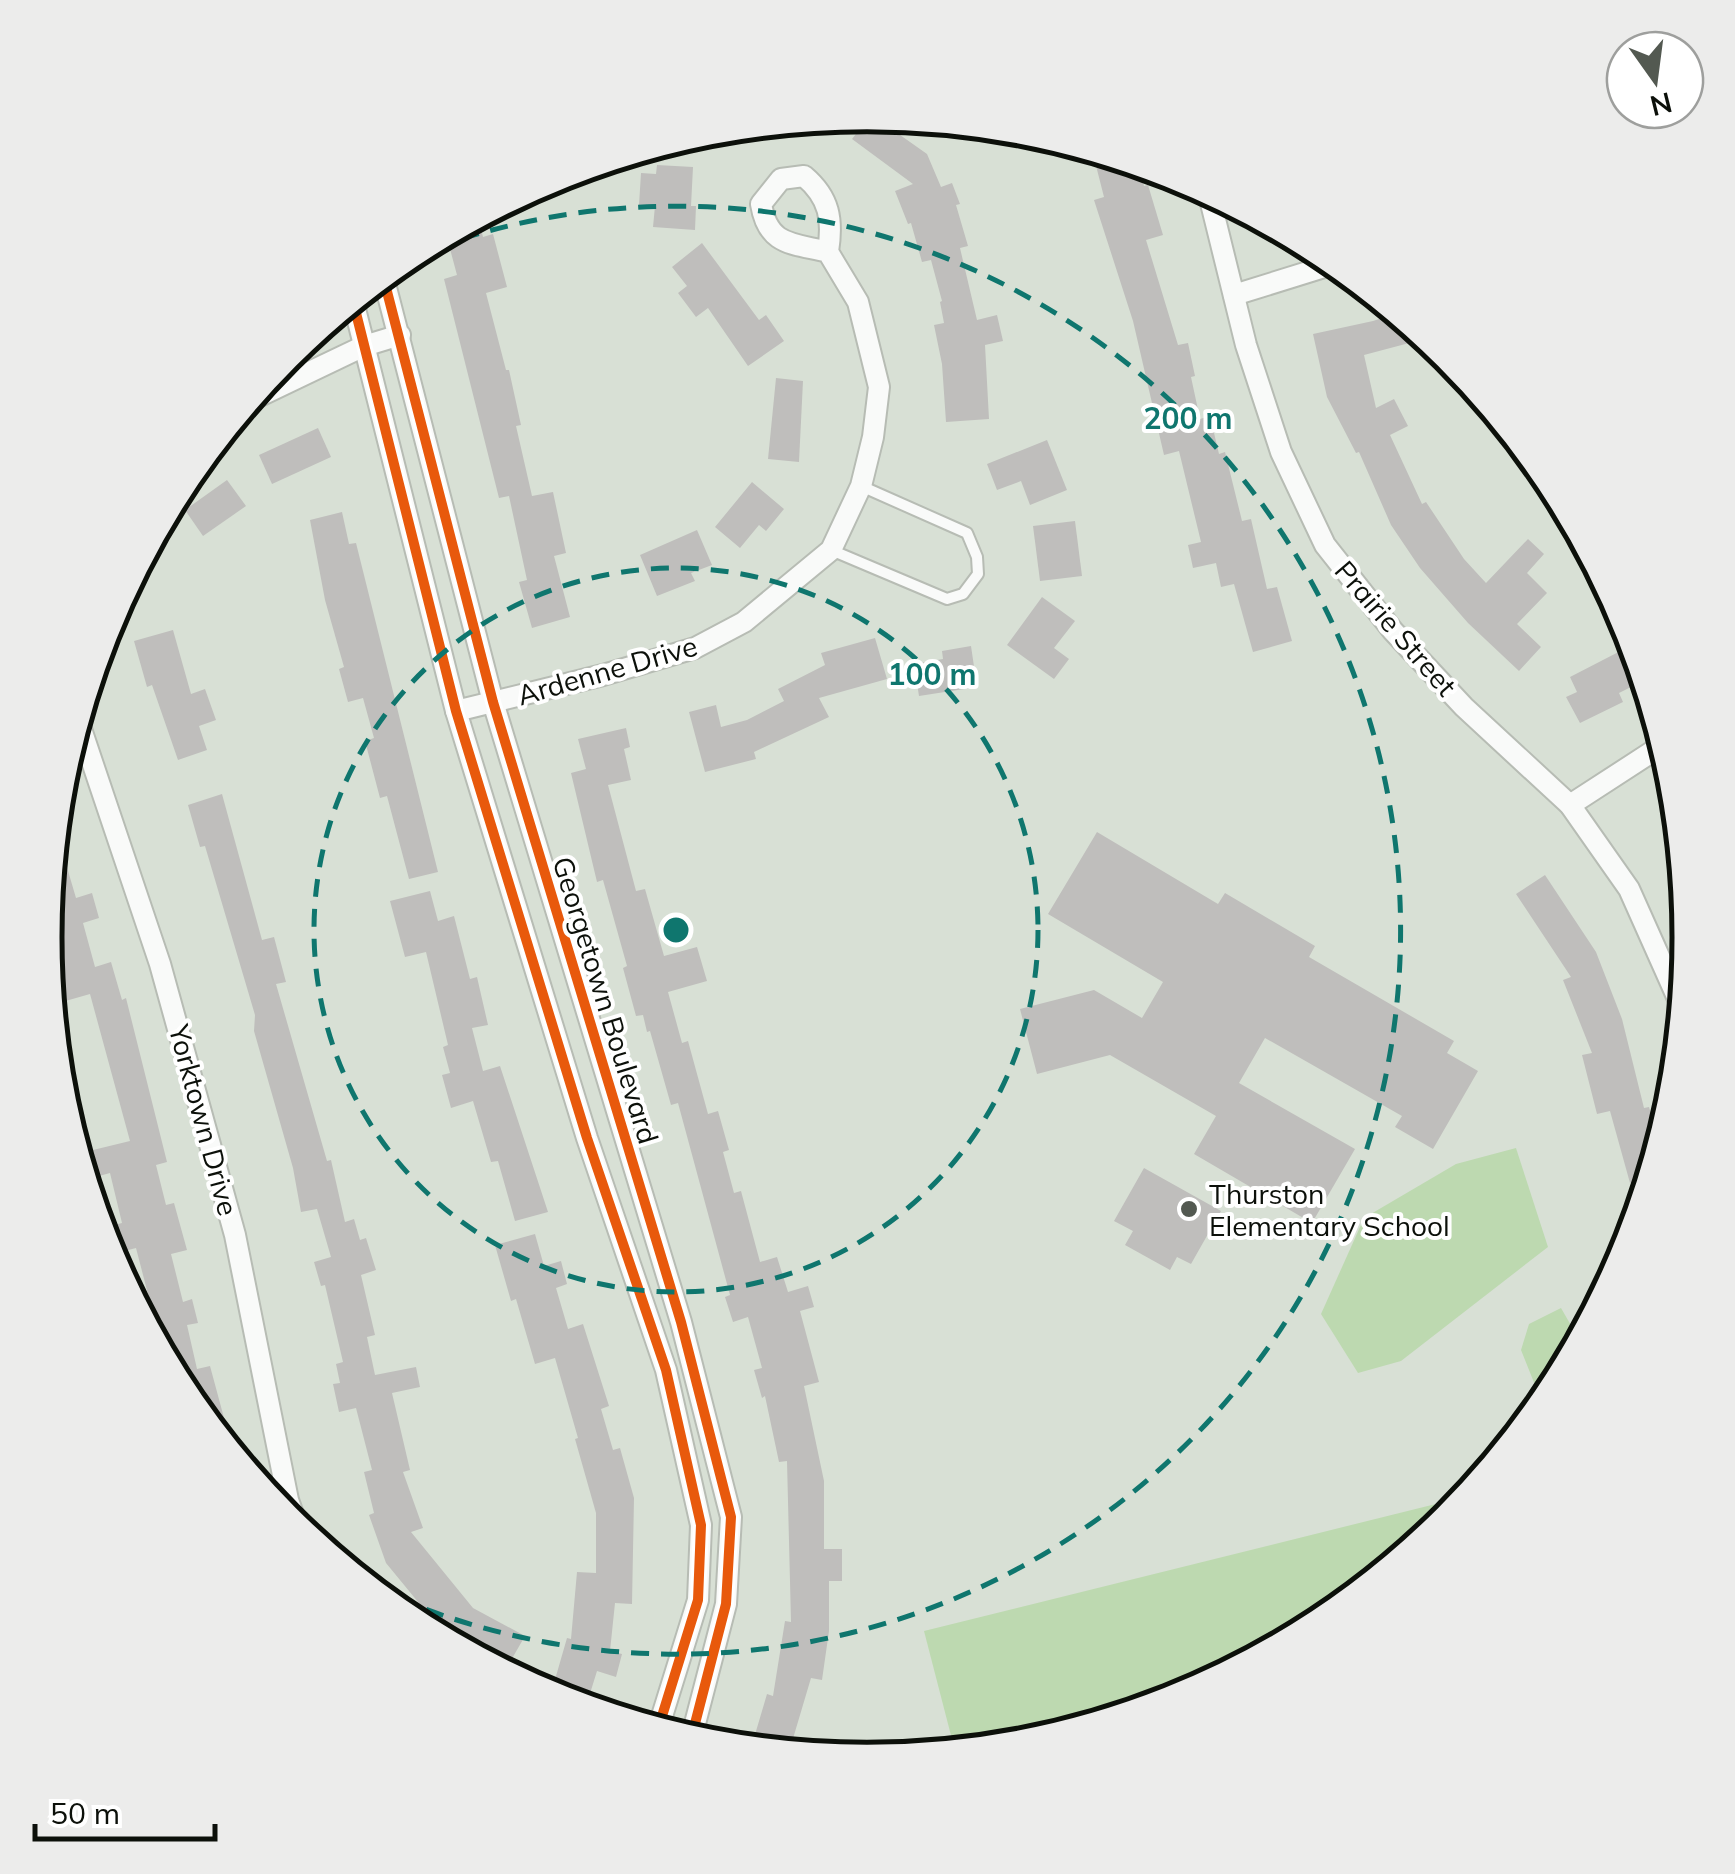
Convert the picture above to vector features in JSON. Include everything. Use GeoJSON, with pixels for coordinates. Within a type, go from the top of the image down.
{"type":"FeatureCollection","features":[{"type":"Feature","properties":{"kind":"street","name":"Prairie Street"},"geometry":{"type":"LineString","coordinates":[[1213,210],[1246,345],[1281,452],[1325,545],[1393,632],[1464,707],[1570,805],[1629,889],[1671,983]]}},
{"type":"Feature","properties":{"kind":"street","name":"Ardenne Drive"},"geometry":{"type":"LineString","coordinates":[[456,711],[696,648],[744,622],[831,550],[861,486],[874,438],[879,387],[858,302],[828,252]]}},
{"type":"Feature","properties":{"kind":"street"},"geometry":{"type":"LineString","coordinates":[[1234,295],[1317,269]]}},
{"type":"Feature","properties":{"kind":"street","name":"Georgetown Boulevard"},"geometry":{"type":"LineString","coordinates":[[387,291],[492,702],[666,1273],[732,1517],[726,1604],[695,1723]]}},
{"type":"Feature","properties":{"kind":"street","name":"Georgetown Boulevard"},"geometry":{"type":"LineString","coordinates":[[357,315],[456,711],[562,1056],[666,1370],[702,1525],[698,1600],[662,1716]]}},
{"type":"Feature","properties":{"kind":"street"},"geometry":{"type":"LineString","coordinates":[[281,386],[364,346],[400,335]]}},
{"type":"Feature","properties":{"kind":"street","name":"Yorktown Drive"},"geometry":{"type":"LineString","coordinates":[[86,745],[160,964],[236,1235],[287,1494]]}},
{"type":"Feature","properties":{"kind":"street"},"geometry":{"type":"LineString","coordinates":[[1570,805],[1651,753]]}},
{"type":"Feature","properties":{"kind":"street","name":"Georgetown Boulevard"},"geometry":{"type":"LineString","coordinates":[[562,1056],[596,1046]]}},
{"type":"Feature","properties":{"kind":"street"},"geometry":{"type":"LineString","coordinates":[[636,1282],[666,1273]]}},
{"type":"Feature","properties":{"kind":"street"},"geometry":{"type":"LineString","coordinates":[[700,1565],[728,1571]]}},
{"type":"Feature","properties":{"kind":"lane"},"geometry":{"type":"LineString","coordinates":[[831,550],[947,599],[964,594],[978,574],[978,557],[967,533],[861,486]]}},
{"type":"Feature","properties":{"kind":"green space"},"geometry":{"type":"Polygon","coordinates":[[[1516,1148],[1548,1247],[1401,1361],[1358,1373],[1321,1314],[1364,1218],[1456,1164],[1516,1148]]]}},
{"type":"Feature","properties":{"kind":"green space"},"geometry":{"type":"Polygon","coordinates":[[[1561,1308],[1572,1327],[1535,1386],[1521,1350],[1529,1324],[1561,1308]]]}},
{"type":"Feature","properties":{"kind":"green space"},"geometry":{"type":"Polygon","coordinates":[[[1440,1503],[1358,1576],[1270,1634],[1176,1681],[1076,1715],[951,1737],[924,1631],[1440,1503]]]}},
{"type":"Feature","properties":{"kind":"building"},"geometry":{"type":"Polygon","coordinates":[[[857,132],[897,133],[927,154],[941,187],[952,183],[968,246],[960,248],[977,320],[997,315],[1003,341],[985,345],[989,419],[946,422],[942,364],[934,325],[944,323],[942,301],[931,260],[922,262],[911,223],[908,224],[895,191],[913,184],[852,139],[857,132]]]}},
{"type":"Feature","properties":{"kind":"building"},"geometry":{"type":"Polygon","coordinates":[[[657,165],[693,167],[691,206],[696,206],[695,230],[653,227],[655,206],[639,205],[641,173],[656,174],[657,165]]]}},
{"type":"Feature","properties":{"kind":"building"},"geometry":{"type":"Polygon","coordinates":[[[1096,165],[1148,185],[1163,235],[1146,240],[1178,345],[1188,343],[1200,419],[1210,416],[1219,454],[1225,452],[1242,521],[1251,519],[1267,589],[1277,587],[1292,641],[1253,652],[1234,584],[1221,587],[1216,563],[1193,568],[1188,545],[1201,542],[1179,451],[1164,455],[1133,321],[1094,200],[1104,197],[1096,165]]]}},
{"type":"Feature","properties":{"kind":"building"},"geometry":{"type":"Polygon","coordinates":[[[482,231],[483,237],[493,234],[507,287],[486,293],[509,370],[521,425],[516,426],[532,496],[553,492],[566,553],[554,556],[570,617],[532,628],[519,582],[527,580],[509,496],[499,498],[444,279],[457,275],[450,249],[482,231]]]}},
{"type":"Feature","properties":{"kind":"building"},"geometry":{"type":"Polygon","coordinates":[[[702,243],[759,320],[766,315],[784,341],[748,366],[708,308],[696,317],[678,293],[687,286],[672,267],[702,243]]]}},
{"type":"Feature","properties":{"kind":"building"},"geometry":{"type":"Polygon","coordinates":[[[1382,318],[1410,343],[1364,355],[1376,408],[1394,399],[1408,426],[1390,435],[1422,504],[1426,502],[1464,559],[1486,583],[1528,539],[1544,554],[1527,573],[1547,593],[1517,624],[1541,647],[1519,671],[1468,623],[1420,568],[1391,525],[1359,452],[1356,453],[1327,397],[1313,334],[1382,318]]]}},
{"type":"Feature","properties":{"kind":"building"},"geometry":{"type":"Polygon","coordinates":[[[776,378],[803,381],[799,462],[768,459],[776,378]]]}},
{"type":"Feature","properties":{"kind":"building"},"geometry":{"type":"Polygon","coordinates":[[[318,428],[331,457],[272,484],[259,455],[318,428]]]}},
{"type":"Feature","properties":{"kind":"building"},"geometry":{"type":"Polygon","coordinates":[[[1047,440],[1067,490],[1030,505],[1021,481],[997,490],[987,464],[1047,440]]]}},
{"type":"Feature","properties":{"kind":"building"},"geometry":{"type":"Polygon","coordinates":[[[227,480],[246,506],[203,536],[186,510],[227,480]]]}},
{"type":"Feature","properties":{"kind":"building"},"geometry":{"type":"Polygon","coordinates":[[[752,482],[784,509],[766,531],[759,525],[740,548],[715,527],[752,482]]]}},
{"type":"Feature","properties":{"kind":"building"},"geometry":{"type":"Polygon","coordinates":[[[342,512],[349,544],[356,543],[438,872],[409,879],[387,796],[380,798],[365,741],[374,738],[363,698],[348,702],[339,669],[344,667],[325,600],[310,520],[342,512]]]}},
{"type":"Feature","properties":{"kind":"building"},"geometry":{"type":"Polygon","coordinates":[[[1075,521],[1082,576],[1040,581],[1033,526],[1075,521]]]}},
{"type":"Feature","properties":{"kind":"building"},"geometry":{"type":"Polygon","coordinates":[[[697,530],[712,565],[691,573],[695,581],[657,596],[640,555],[697,530]]]}},
{"type":"Feature","properties":{"kind":"building"},"geometry":{"type":"Polygon","coordinates":[[[1042,597],[1075,621],[1054,648],[1069,659],[1054,679],[1007,645],[1042,597]]]}},
{"type":"Feature","properties":{"kind":"building"},"geometry":{"type":"Polygon","coordinates":[[[173,630],[191,694],[205,689],[216,720],[199,726],[207,750],[178,760],[152,685],[147,687],[134,641],[173,630]]]}},
{"type":"Feature","properties":{"kind":"building"},"geometry":{"type":"Polygon","coordinates":[[[875,638],[887,679],[819,698],[829,717],[754,752],[756,759],[705,772],[689,712],[716,705],[721,727],[747,720],[784,701],[778,689],[825,665],[821,653],[875,638]]]}},
{"type":"Feature","properties":{"kind":"building"},"geometry":{"type":"Polygon","coordinates":[[[971,646],[977,687],[919,696],[914,664],[943,659],[942,651],[971,646]]]}},
{"type":"Feature","properties":{"kind":"building"},"geometry":{"type":"Polygon","coordinates":[[[1620,651],[1632,686],[1619,693],[1623,702],[1580,723],[1566,697],[1577,692],[1570,677],[1620,651]]]}},
{"type":"Feature","properties":{"kind":"building"},"geometry":{"type":"Polygon","coordinates":[[[626,728],[630,747],[624,749],[631,780],[608,785],[636,891],[645,889],[664,956],[697,947],[707,981],[668,992],[682,1043],[688,1041],[708,1114],[718,1111],[729,1150],[723,1152],[734,1193],[741,1191],[760,1262],[777,1257],[788,1292],[808,1286],[814,1307],[800,1311],[819,1382],[804,1386],[824,1481],[824,1549],[842,1549],[842,1581],[829,1581],[829,1631],[822,1680],[811,1678],[793,1738],[755,1734],[767,1694],[773,1696],[785,1621],[791,1622],[787,1461],[779,1462],[765,1396],[762,1398],[754,1370],[762,1368],[748,1317],[733,1322],[725,1297],[730,1295],[678,1103],[671,1105],[650,1031],[647,1032],[643,1015],[636,1016],[623,968],[627,966],[603,880],[597,882],[571,773],[586,769],[578,739],[626,728]]]}},
{"type":"Feature","properties":{"kind":"building"},"geometry":{"type":"Polygon","coordinates":[[[222,794],[262,940],[274,937],[286,982],[276,984],[327,1161],[331,1160],[345,1222],[354,1219],[360,1240],[366,1238],[376,1270],[361,1275],[375,1335],[367,1337],[375,1375],[416,1367],[420,1387],[392,1393],[410,1470],[403,1472],[423,1528],[411,1532],[473,1608],[525,1636],[512,1659],[423,1608],[386,1563],[369,1515],[374,1513],[364,1472],[372,1470],[356,1408],[339,1412],[333,1384],[340,1383],[336,1364],[343,1362],[325,1285],[321,1286],[314,1262],[331,1257],[317,1209],[301,1212],[293,1168],[254,1031],[255,1015],[205,846],[200,847],[188,805],[222,794]]]}},
{"type":"Feature","properties":{"kind":"building"},"geometry":{"type":"Polygon","coordinates":[[[1097,832],[1218,904],[1225,893],[1315,946],[1309,957],[1454,1041],[1447,1053],[1478,1071],[1433,1149],[1395,1127],[1402,1116],[1265,1038],[1239,1083],[1355,1149],[1312,1223],[1194,1154],[1216,1116],[1110,1055],[1037,1074],[1020,1009],[1094,990],[1142,1018],[1163,982],[1048,914],[1097,832]]]}},
{"type":"Feature","properties":{"kind":"building"},"geometry":{"type":"Polygon","coordinates":[[[66,864],[76,898],[92,893],[99,918],[83,923],[95,967],[111,962],[122,1000],[126,998],[167,1162],[156,1165],[166,1205],[174,1203],[187,1250],[171,1254],[183,1302],[192,1299],[198,1323],[187,1325],[197,1369],[210,1366],[225,1421],[170,1340],[149,1298],[136,1248],[127,1250],[116,1224],[122,1223],[110,1173],[99,1176],[93,1150],[130,1141],[90,994],[65,1001],[62,937],[66,864]]]}},
{"type":"Feature","properties":{"kind":"building"},"geometry":{"type":"Polygon","coordinates":[[[1545,875],[1596,952],[1622,1019],[1644,1108],[1649,1107],[1652,1116],[1634,1182],[1630,1183],[1610,1111],[1597,1114],[1582,1055],[1592,1053],[1563,980],[1571,977],[1516,894],[1545,875]]]}},
{"type":"Feature","properties":{"kind":"building"},"geometry":{"type":"Polygon","coordinates":[[[430,891],[438,921],[454,916],[470,979],[477,977],[488,1025],[472,1028],[483,1071],[500,1066],[548,1212],[515,1221],[498,1161],[491,1162],[473,1101],[451,1108],[442,1075],[450,1073],[443,1047],[448,1045],[426,952],[405,957],[390,901],[430,891]]]}},
{"type":"Feature","properties":{"kind":"building"},"geometry":{"type":"Polygon","coordinates":[[[1144,1168],[1221,1211],[1191,1264],[1177,1257],[1170,1270],[1125,1245],[1133,1231],[1114,1221],[1144,1168]]]}},
{"type":"Feature","properties":{"kind":"building"},"geometry":{"type":"Polygon","coordinates":[[[535,1234],[544,1266],[561,1261],[567,1284],[556,1288],[568,1329],[583,1324],[609,1406],[601,1409],[613,1450],[620,1448],[634,1498],[632,1604],[615,1603],[610,1651],[622,1654],[616,1677],[597,1671],[590,1692],[555,1679],[567,1638],[571,1639],[577,1572],[596,1573],[596,1513],[555,1358],[535,1364],[495,1245],[535,1234]]]}},
{"type":"Feature","properties":{"kind":"cycle path"},"geometry":{"type":"LineString","coordinates":[[387,291],[493,702],[681,1322],[731,1517],[726,1604],[695,1723]]}},
{"type":"Feature","properties":{"kind":"cycle path"},"geometry":{"type":"LineString","coordinates":[[357,315],[456,711],[587,1138],[666,1370],[701,1525],[698,1600],[662,1716]]}},
{"type":"Feature","properties":{"kind":"place","name":"Thurston Elementary School"},"geometry":{"type":"Point","coordinates":[1189,1209]}}]}
